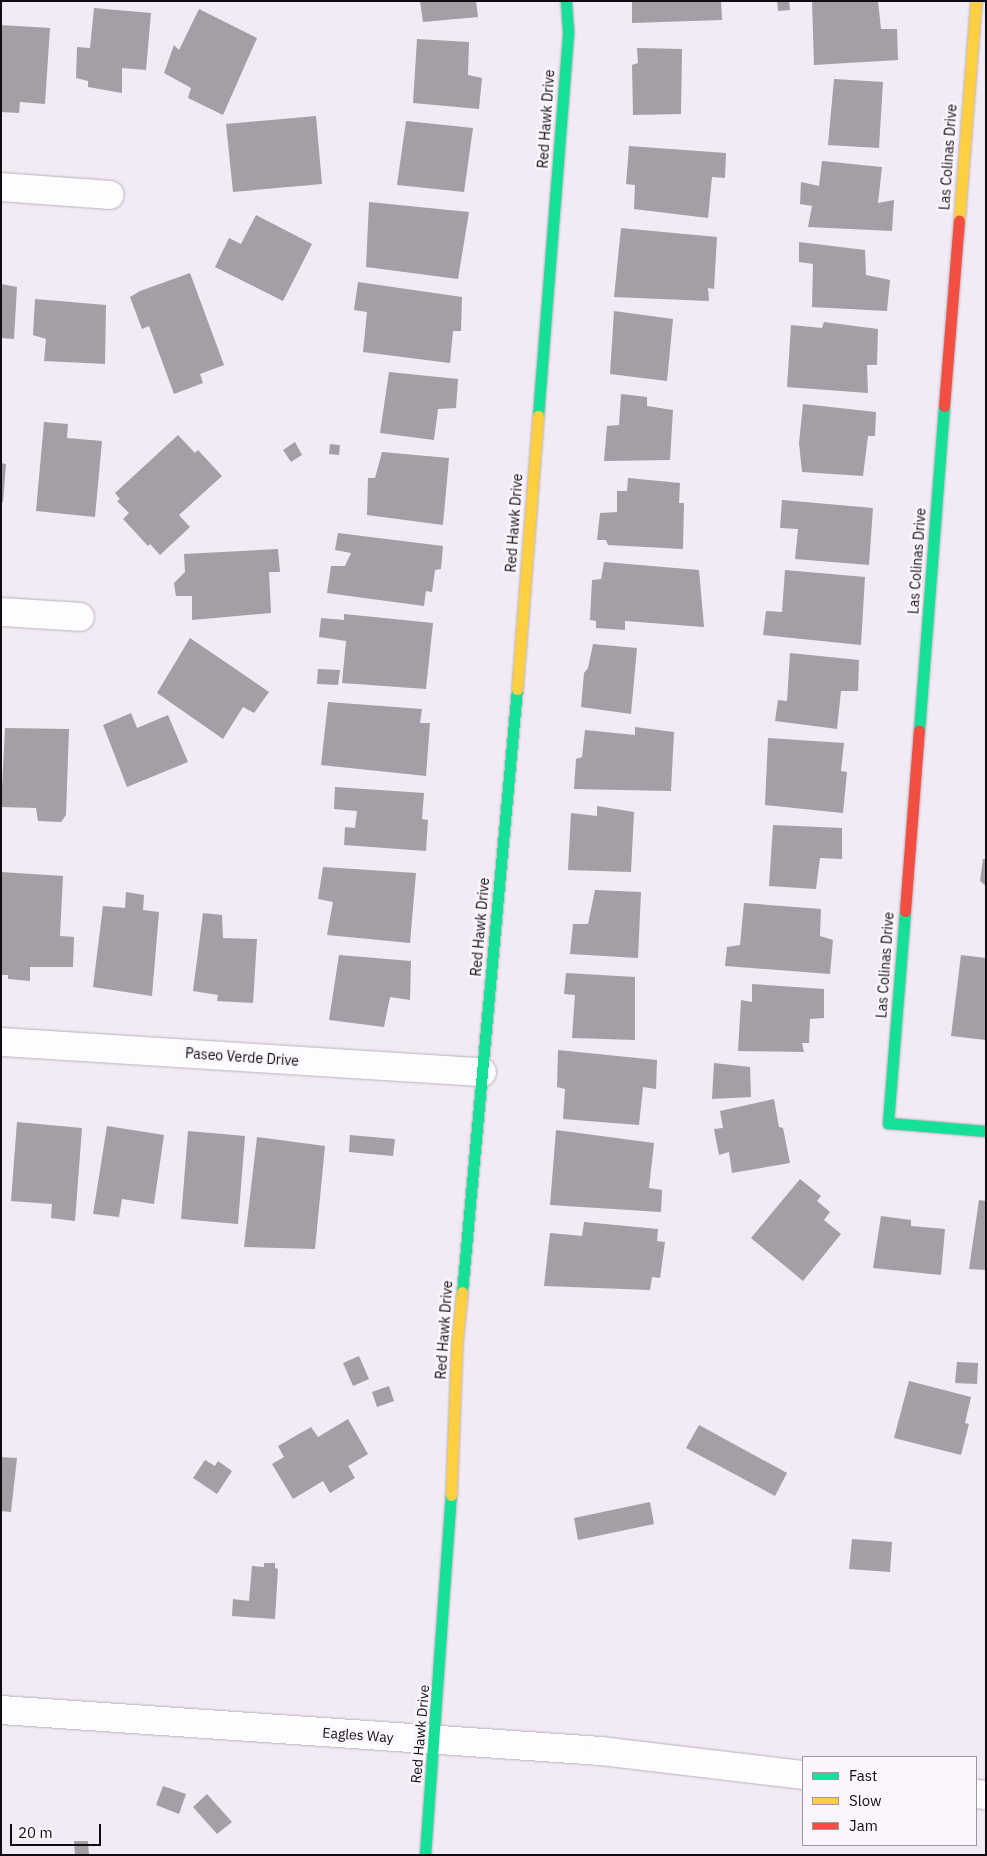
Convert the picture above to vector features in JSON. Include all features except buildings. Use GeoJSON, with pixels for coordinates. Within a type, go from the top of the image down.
{"type":"FeatureCollection","features":[{"type":"Feature","properties":{"kind":"street","name":"Red Hawk Drive"},"geometry":{"type":"LineString","coordinates":[[425,1855],[450,1535],[457,1342],[516,696],[568,32],[566,1]]}},
{"type":"Feature","properties":{"kind":"street","name":"Las Colinas Drive"},"geometry":{"type":"LineString","coordinates":[[976,1],[888,1123],[986,1131]]}},
{"type":"Feature","properties":{"kind":"street"},"geometry":{"type":"LineString","coordinates":[[1,187],[110,195]]}},
{"type":"Feature","properties":{"kind":"street"},"geometry":{"type":"LineString","coordinates":[[1,612],[80,617]]}},
{"type":"Feature","properties":{"kind":"street","name":"Paseo Verde Drive"},"geometry":{"type":"LineString","coordinates":[[1,1042],[482,1072]]}},
{"type":"Feature","properties":{"kind":"street","name":"Eagles Way"},"geometry":{"type":"LineString","coordinates":[[1,1710],[601,1752],[802,1775]]}},
{"type":"Feature","properties":{"kind":"traffic: fast"},"geometry":{"type":"LineString","coordinates":[[538,416],[568,31],[566,1]]}},
{"type":"Feature","properties":{"kind":"traffic: fast"},"geometry":{"type":"LineString","coordinates":[[919,731],[944,406]]}},
{"type":"Feature","properties":{"kind":"traffic: fast"},"geometry":{"type":"LineString","coordinates":[[462,1292],[517,689]]}},
{"type":"Feature","properties":{"kind":"traffic: fast"},"geometry":{"type":"LineString","coordinates":[[905,911],[888,1123],[986,1131]]}},
{"type":"Feature","properties":{"kind":"traffic: fast"},"geometry":{"type":"LineString","coordinates":[[425,1855],[451,1495]]}},
{"type":"Feature","properties":{"kind":"traffic: slow"},"geometry":{"type":"LineString","coordinates":[[959,221],[976,1]]}},
{"type":"Feature","properties":{"kind":"traffic: slow"},"geometry":{"type":"LineString","coordinates":[[517,689],[538,416]]}},
{"type":"Feature","properties":{"kind":"traffic: slow"},"geometry":{"type":"LineString","coordinates":[[451,1495],[457,1342],[462,1292]]}},
{"type":"Feature","properties":{"kind":"traffic: jam"},"geometry":{"type":"LineString","coordinates":[[944,406],[959,221]]}},
{"type":"Feature","properties":{"kind":"traffic: jam"},"geometry":{"type":"LineString","coordinates":[[905,911],[919,731]]}}]}
